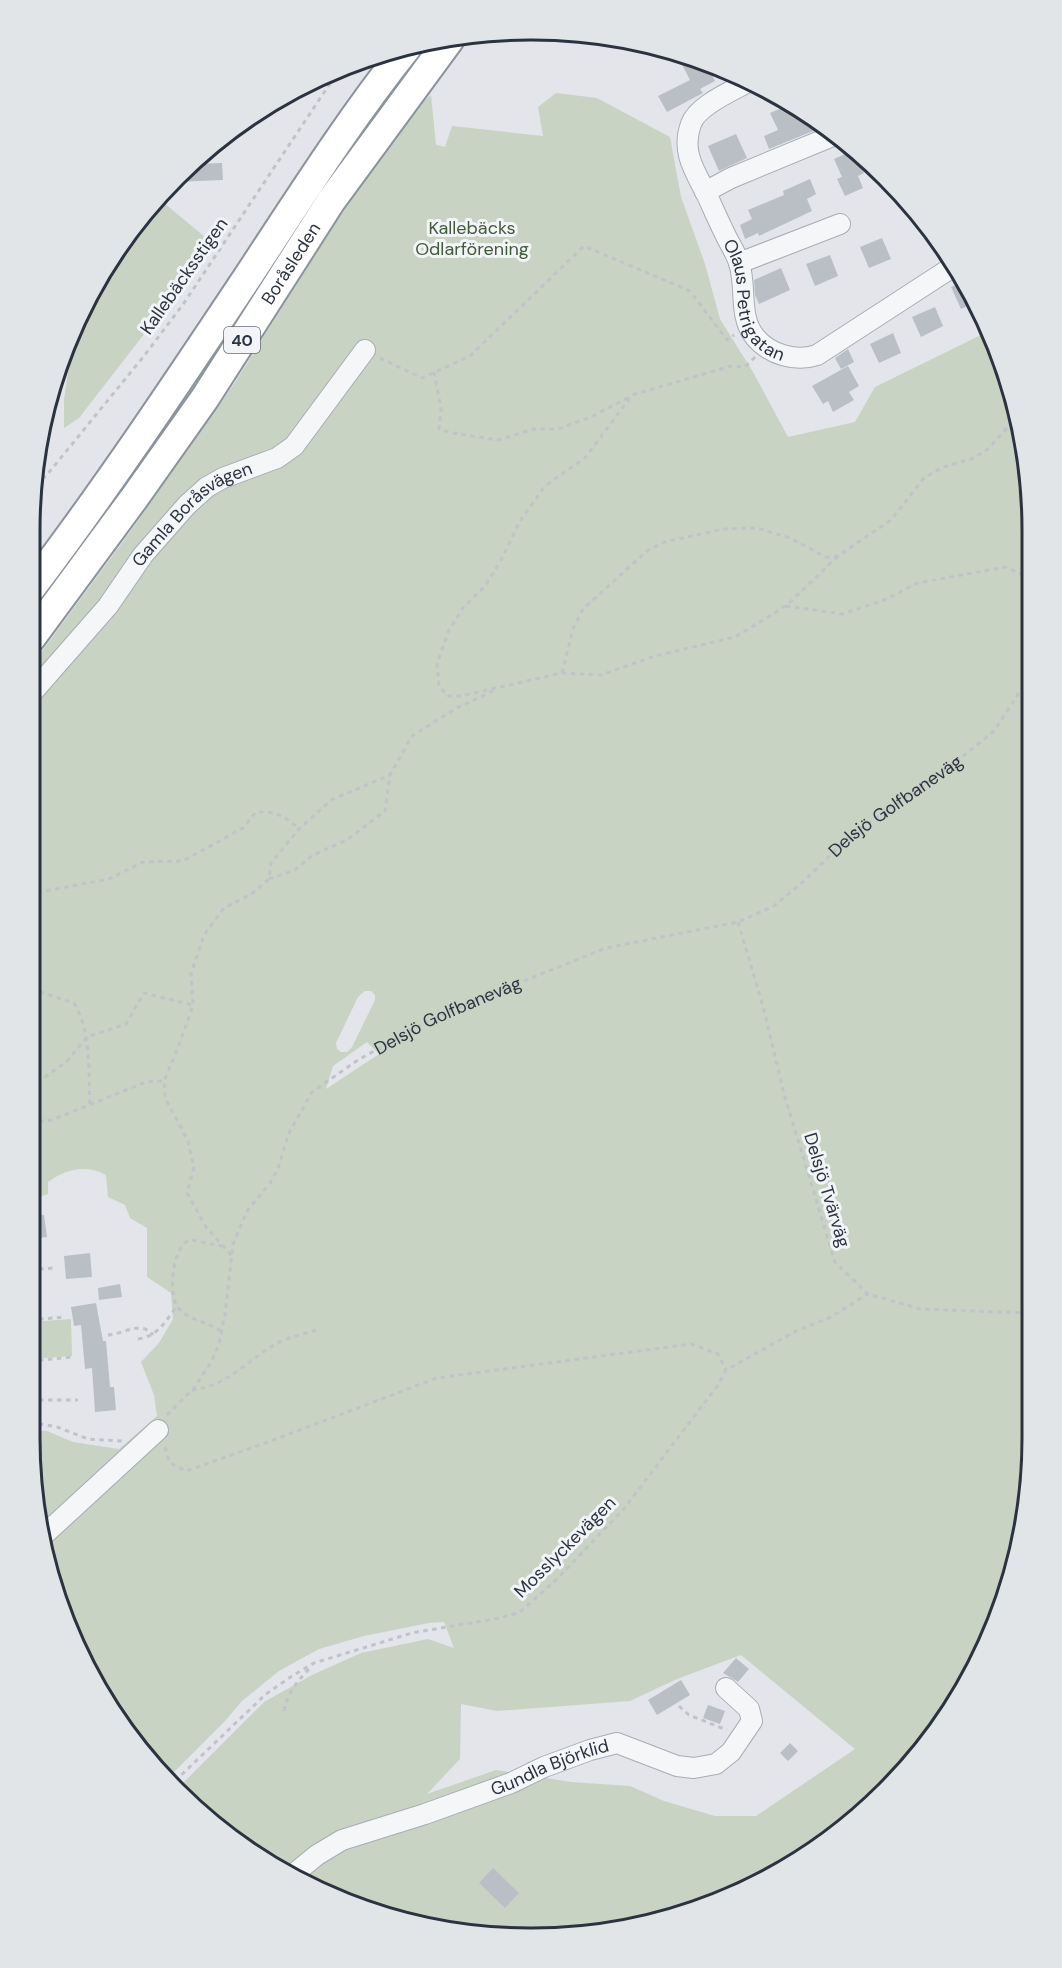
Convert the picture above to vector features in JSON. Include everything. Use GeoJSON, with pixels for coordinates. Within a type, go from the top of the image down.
{"type":"FeatureCollection","features":[{"type":"Feature","properties":{"kind":"highway","name":"Boråsleden"},"geometry":{"type":"LineString","coordinates":[[40,626],[205,398],[331,201],[443,49]]}},
{"type":"Feature","properties":{"kind":"highway","name":"Boråsleden"},"geometry":{"type":"LineString","coordinates":[[40,576],[110,482],[311,181],[398,59]]}},
{"type":"Feature","properties":{"kind":"street","name":"Olaus Petrigatan"},"geometry":{"type":"LineString","coordinates":[[739,87],[700,111],[691,123],[686,145],[688,157],[739,263],[744,312],[748,326],[765,347],[782,356],[794,358],[817,355],[947,271]]}},
{"type":"Feature","properties":{"kind":"street"},"geometry":{"type":"LineString","coordinates":[[705,192],[731,178],[826,139]]}},
{"type":"Feature","properties":{"kind":"street"},"geometry":{"type":"LineString","coordinates":[[739,263],[840,224]]}},
{"type":"Feature","properties":{"kind":"street","name":"Gamla Boråsvägen"},"geometry":{"type":"LineString","coordinates":[[40,684],[108,606],[143,555],[187,505],[223,478],[277,458],[294,447],[365,350]]}},
{"type":"Feature","properties":{"kind":"street"},"geometry":{"type":"LineString","coordinates":[[50,1530],[158,1430]]}},
{"type":"Feature","properties":{"kind":"street"},"geometry":{"type":"LineString","coordinates":[[726,1688],[749,1710],[752,1721],[745,1733]]}},
{"type":"Feature","properties":{"kind":"street","name":"Gundla Björklid"},"geometry":{"type":"LineString","coordinates":[[300,1869],[317,1855],[342,1840],[425,1814],[511,1783],[544,1767],[590,1750],[617,1743],[677,1766],[694,1768],[716,1764],[731,1752],[745,1733]]}},
{"type":"Feature","properties":{"kind":"path","name":"Kallebäcksstigen"},"geometry":{"type":"LineString","coordinates":[[44,477],[144,356],[184,303],[330,84]]}},
{"type":"Feature","properties":{"kind":"path"},"geometry":{"type":"LineString","coordinates":[[365,350],[422,378],[470,356],[584,246],[690,291],[727,340],[748,326]]}},
{"type":"Feature","properties":{"kind":"path"},"geometry":{"type":"LineString","coordinates":[[434,372],[441,409],[440,429],[498,440],[534,429],[558,429],[591,417],[632,395],[731,366],[745,367],[765,347]]}},
{"type":"Feature","properties":{"kind":"path"},"geometry":{"type":"LineString","coordinates":[[632,395],[585,458],[546,486],[520,521],[486,586],[463,608],[448,632],[437,664],[439,685],[447,696],[461,696],[562,673],[601,675],[655,656],[735,637],[786,606],[838,556],[891,520],[924,478],[941,468],[974,458],[988,449],[1010,425]]}},
{"type":"Feature","properties":{"kind":"path"},"geometry":{"type":"LineString","coordinates":[[562,673],[573,629],[583,609],[647,551],[664,542],[724,529],[757,528],[790,538],[826,557],[838,556]]}},
{"type":"Feature","properties":{"kind":"path"},"geometry":{"type":"LineString","coordinates":[[786,606],[843,614],[887,599],[916,584],[1006,567],[1022,574]]}},
{"type":"Feature","properties":{"kind":"path"},"geometry":{"type":"LineString","coordinates":[[231,1255],[206,1227],[187,1193],[194,1168],[188,1141],[165,1098],[164,1081],[193,1005],[191,974],[204,935],[224,908],[253,893],[269,879],[295,870],[313,855],[347,840],[385,811],[390,775],[412,736],[455,709],[501,687]]}},
{"type":"Feature","properties":{"kind":"path","name":"Delsjö Golfbaneväg"},"geometry":{"type":"LineString","coordinates":[[158,1430],[159,1423],[192,1390],[211,1362],[225,1314],[231,1255],[247,1211],[278,1169],[288,1135],[312,1092],[358,1060],[430,1020],[606,948],[738,922],[774,906],[852,835],[955,763],[994,731],[1022,688]]}},
{"type":"Feature","properties":{"kind":"path"},"geometry":{"type":"LineString","coordinates":[[269,879],[271,863],[299,830],[331,800],[390,775]]}},
{"type":"Feature","properties":{"kind":"path"},"geometry":{"type":"LineString","coordinates":[[40,892],[109,879],[143,862],[183,861],[243,828],[256,812],[271,811],[284,817],[299,830]]}},
{"type":"Feature","properties":{"kind":"path","name":"Delsjö Tvärväg"},"geometry":{"type":"LineString","coordinates":[[738,922],[763,1006],[784,1094],[835,1262],[868,1294],[921,1309],[1022,1313]]}},
{"type":"Feature","properties":{"kind":"path"},"geometry":{"type":"LineString","coordinates":[[40,992],[74,1004],[81,1014],[87,1037],[90,1105]]}},
{"type":"Feature","properties":{"kind":"path"},"geometry":{"type":"LineString","coordinates":[[40,1081],[67,1061],[87,1037],[126,1024],[144,993],[193,1005]]}},
{"type":"Feature","properties":{"kind":"path"},"geometry":{"type":"LineString","coordinates":[[40,1121],[52,1120],[146,1082],[164,1081]]}},
{"type":"Feature","properties":{"kind":"path"},"geometry":{"type":"LineString","coordinates":[[221,1331],[177,1306],[172,1281],[181,1250],[187,1241],[222,1246]]}},
{"type":"Feature","properties":{"kind":"path"},"geometry":{"type":"LineString","coordinates":[[40,1269],[53,1268]]}},
{"type":"Feature","properties":{"kind":"path","name":"Mosslyckevägen"},"geometry":{"type":"LineString","coordinates":[[178,1778],[266,1694],[314,1663],[412,1633],[500,1618],[520,1612],[556,1580],[623,1510],[718,1385],[726,1370],[798,1330],[829,1318],[868,1294]]}},
{"type":"Feature","properties":{"kind":"path"},"geometry":{"type":"LineString","coordinates":[[138,1339],[153,1335],[177,1306]]}},
{"type":"Feature","properties":{"kind":"path"},"geometry":{"type":"LineString","coordinates":[[40,1319],[65,1317]]}},
{"type":"Feature","properties":{"kind":"path"},"geometry":{"type":"LineString","coordinates":[[108,1335],[121,1334],[127,1330],[139,1328],[148,1330],[153,1335]]}},
{"type":"Feature","properties":{"kind":"path"},"geometry":{"type":"LineString","coordinates":[[192,1390],[205,1389],[225,1380],[274,1344],[321,1329]]}},
{"type":"Feature","properties":{"kind":"path"},"geometry":{"type":"LineString","coordinates":[[158,1430],[170,1463],[186,1471],[437,1378],[691,1344],[718,1354],[726,1370]]}},
{"type":"Feature","properties":{"kind":"path"},"geometry":{"type":"LineString","coordinates":[[40,1360],[73,1357]]}},
{"type":"Feature","properties":{"kind":"path"},"geometry":{"type":"LineString","coordinates":[[40,1400],[78,1400]]}},
{"type":"Feature","properties":{"kind":"path"},"geometry":{"type":"LineString","coordinates":[[40,1424],[88,1439],[132,1443],[137,1447]]}},
{"type":"Feature","properties":{"kind":"path"},"geometry":{"type":"LineString","coordinates":[[284,1711],[288,1695],[314,1663]]}},
{"type":"Feature","properties":{"kind":"path"},"geometry":{"type":"LineString","coordinates":[[678,1706],[689,1715],[725,1730],[745,1733]]}},
{"type":"Feature","properties":{"kind":"green space","name":"Kallebäcks Odlarförening"},"geometry":{"type":"Polygon","coordinates":[[[556,93],[597,98],[670,137],[681,197],[705,264],[720,319],[753,372],[788,437],[855,422],[875,387],[980,335],[984,343],[1005,404],[1012,435],[1022,531],[1022,1437],[1012,1533],[1005,1564],[984,1625],[971,1654],[939,1710],[920,1736],[878,1784],[830,1826],[804,1845],[748,1877],[719,1890],[658,1911],[627,1918],[531,1928],[435,1918],[404,1911],[343,1890],[314,1877],[258,1845],[232,1826],[183,1783],[264,1702],[312,1675],[361,1653],[428,1639],[454,1648],[444,1622],[364,1636],[319,1649],[279,1671],[242,1701],[173,1773],[123,1710],[91,1654],[78,1625],[57,1564],[50,1533],[45,1501],[40,1431],[47,1431],[73,1442],[119,1449],[157,1416],[154,1395],[141,1362],[159,1343],[173,1319],[171,1293],[147,1277],[147,1228],[130,1218],[125,1205],[108,1197],[106,1175],[84,1169],[69,1171],[48,1182],[48,1194],[40,1197],[40,654],[130,532],[234,384],[345,207],[384,150],[419,105],[431,95],[436,145],[445,147],[452,126],[543,136],[538,107],[556,93]],[[365,991],[358,997],[336,1043],[337,1049],[341,1052],[347,1052],[352,1047],[375,1000],[375,995],[371,991],[365,991]],[[367,1042],[333,1066],[326,1089],[379,1054],[367,1042]],[[741,1655],[677,1679],[630,1701],[497,1711],[461,1704],[460,1759],[427,1794],[496,1770],[571,1782],[630,1786],[664,1801],[715,1816],[756,1816],[855,1749],[741,1655]]]}},
{"type":"Feature","properties":{"kind":"green space"},"geometry":{"type":"Polygon","coordinates":[[[165,204],[211,242],[200,262],[79,418],[64,428],[64,400],[68,372],[78,343],[106,286],[123,258],[165,204]]]}},
{"type":"Feature","properties":{"kind":"green space"},"geometry":{"type":"Polygon","coordinates":[[[71,1319],[72,1356],[40,1358],[40,1321],[71,1319]]]}},
{"type":"Feature","properties":{"kind":"building"},"geometry":{"type":"Polygon","coordinates":[[[682,65],[712,76],[715,81],[700,89],[703,93],[667,112],[658,96],[690,80],[682,65]]]}},
{"type":"Feature","properties":{"kind":"building"},"geometry":{"type":"Polygon","coordinates":[[[780,109],[814,131],[769,149],[764,136],[778,130],[770,113],[780,109]]]}},
{"type":"Feature","properties":{"kind":"building"},"geometry":{"type":"Polygon","coordinates":[[[736,134],[747,158],[719,171],[708,146],[736,134]]]}},
{"type":"Feature","properties":{"kind":"building"},"geometry":{"type":"Polygon","coordinates":[[[845,154],[863,170],[864,173],[858,176],[863,188],[845,196],[837,179],[842,177],[834,159],[845,154]]]}},
{"type":"Feature","properties":{"kind":"building"},"geometry":{"type":"Polygon","coordinates":[[[222,163],[223,180],[187,181],[206,164],[222,163]]]}},
{"type":"Feature","properties":{"kind":"building"},"geometry":{"type":"Polygon","coordinates":[[[810,179],[816,194],[807,199],[812,211],[759,236],[758,233],[745,239],[740,225],[752,219],[748,210],[784,195],[783,191],[810,179]]]}},
{"type":"Feature","properties":{"kind":"building"},"geometry":{"type":"Polygon","coordinates":[[[882,238],[891,259],[869,268],[860,247],[882,238]]]}},
{"type":"Feature","properties":{"kind":"building"},"geometry":{"type":"Polygon","coordinates":[[[830,255],[838,276],[815,286],[806,264],[830,255]]]}},
{"type":"Feature","properties":{"kind":"building"},"geometry":{"type":"Polygon","coordinates":[[[781,268],[790,290],[759,304],[755,295],[754,280],[781,268]]]}},
{"type":"Feature","properties":{"kind":"building"},"geometry":{"type":"Polygon","coordinates":[[[955,285],[967,306],[961,309],[951,287],[955,285]]]}},
{"type":"Feature","properties":{"kind":"building"},"geometry":{"type":"Polygon","coordinates":[[[935,307],[943,326],[921,337],[912,317],[935,307]]]}},
{"type":"Feature","properties":{"kind":"building"},"geometry":{"type":"Polygon","coordinates":[[[893,333],[901,353],[879,363],[870,344],[893,333]]]}},
{"type":"Feature","properties":{"kind":"building"},"geometry":{"type":"Polygon","coordinates":[[[848,349],[854,362],[841,369],[835,358],[848,349]]]}},
{"type":"Feature","properties":{"kind":"building"},"geometry":{"type":"Polygon","coordinates":[[[848,366],[859,386],[849,392],[854,400],[833,412],[828,401],[823,404],[812,386],[848,366]]]}},
{"type":"Feature","properties":{"kind":"building"},"geometry":{"type":"Polygon","coordinates":[[[40,1215],[44,1215],[47,1237],[40,1238],[40,1215]]]}},
{"type":"Feature","properties":{"kind":"building"},"geometry":{"type":"Polygon","coordinates":[[[90,1253],[92,1277],[66,1279],[64,1256],[90,1253]]]}},
{"type":"Feature","properties":{"kind":"building"},"geometry":{"type":"Polygon","coordinates":[[[120,1284],[122,1297],[99,1300],[98,1288],[120,1284]]]}},
{"type":"Feature","properties":{"kind":"building"},"geometry":{"type":"Polygon","coordinates":[[[96,1303],[103,1341],[106,1341],[110,1387],[114,1387],[116,1410],[95,1412],[92,1368],[85,1369],[81,1325],[74,1326],[71,1307],[96,1303]]]}},
{"type":"Feature","properties":{"kind":"building"},"geometry":{"type":"Polygon","coordinates":[[[736,1658],[749,1669],[738,1682],[723,1673],[736,1658]]]}},
{"type":"Feature","properties":{"kind":"building"},"geometry":{"type":"Polygon","coordinates":[[[681,1680],[690,1695],[657,1715],[648,1700],[681,1680]]]}},
{"type":"Feature","properties":{"kind":"building"},"geometry":{"type":"Polygon","coordinates":[[[708,1705],[725,1711],[720,1724],[703,1718],[708,1705]]]}},
{"type":"Feature","properties":{"kind":"building"},"geometry":{"type":"Polygon","coordinates":[[[790,1743],[798,1751],[788,1761],[780,1753],[790,1743]]]}},
{"type":"Feature","properties":{"kind":"building"},"geometry":{"type":"Polygon","coordinates":[[[493,1868],[519,1893],[505,1908],[479,1883],[493,1868]]]}}]}
